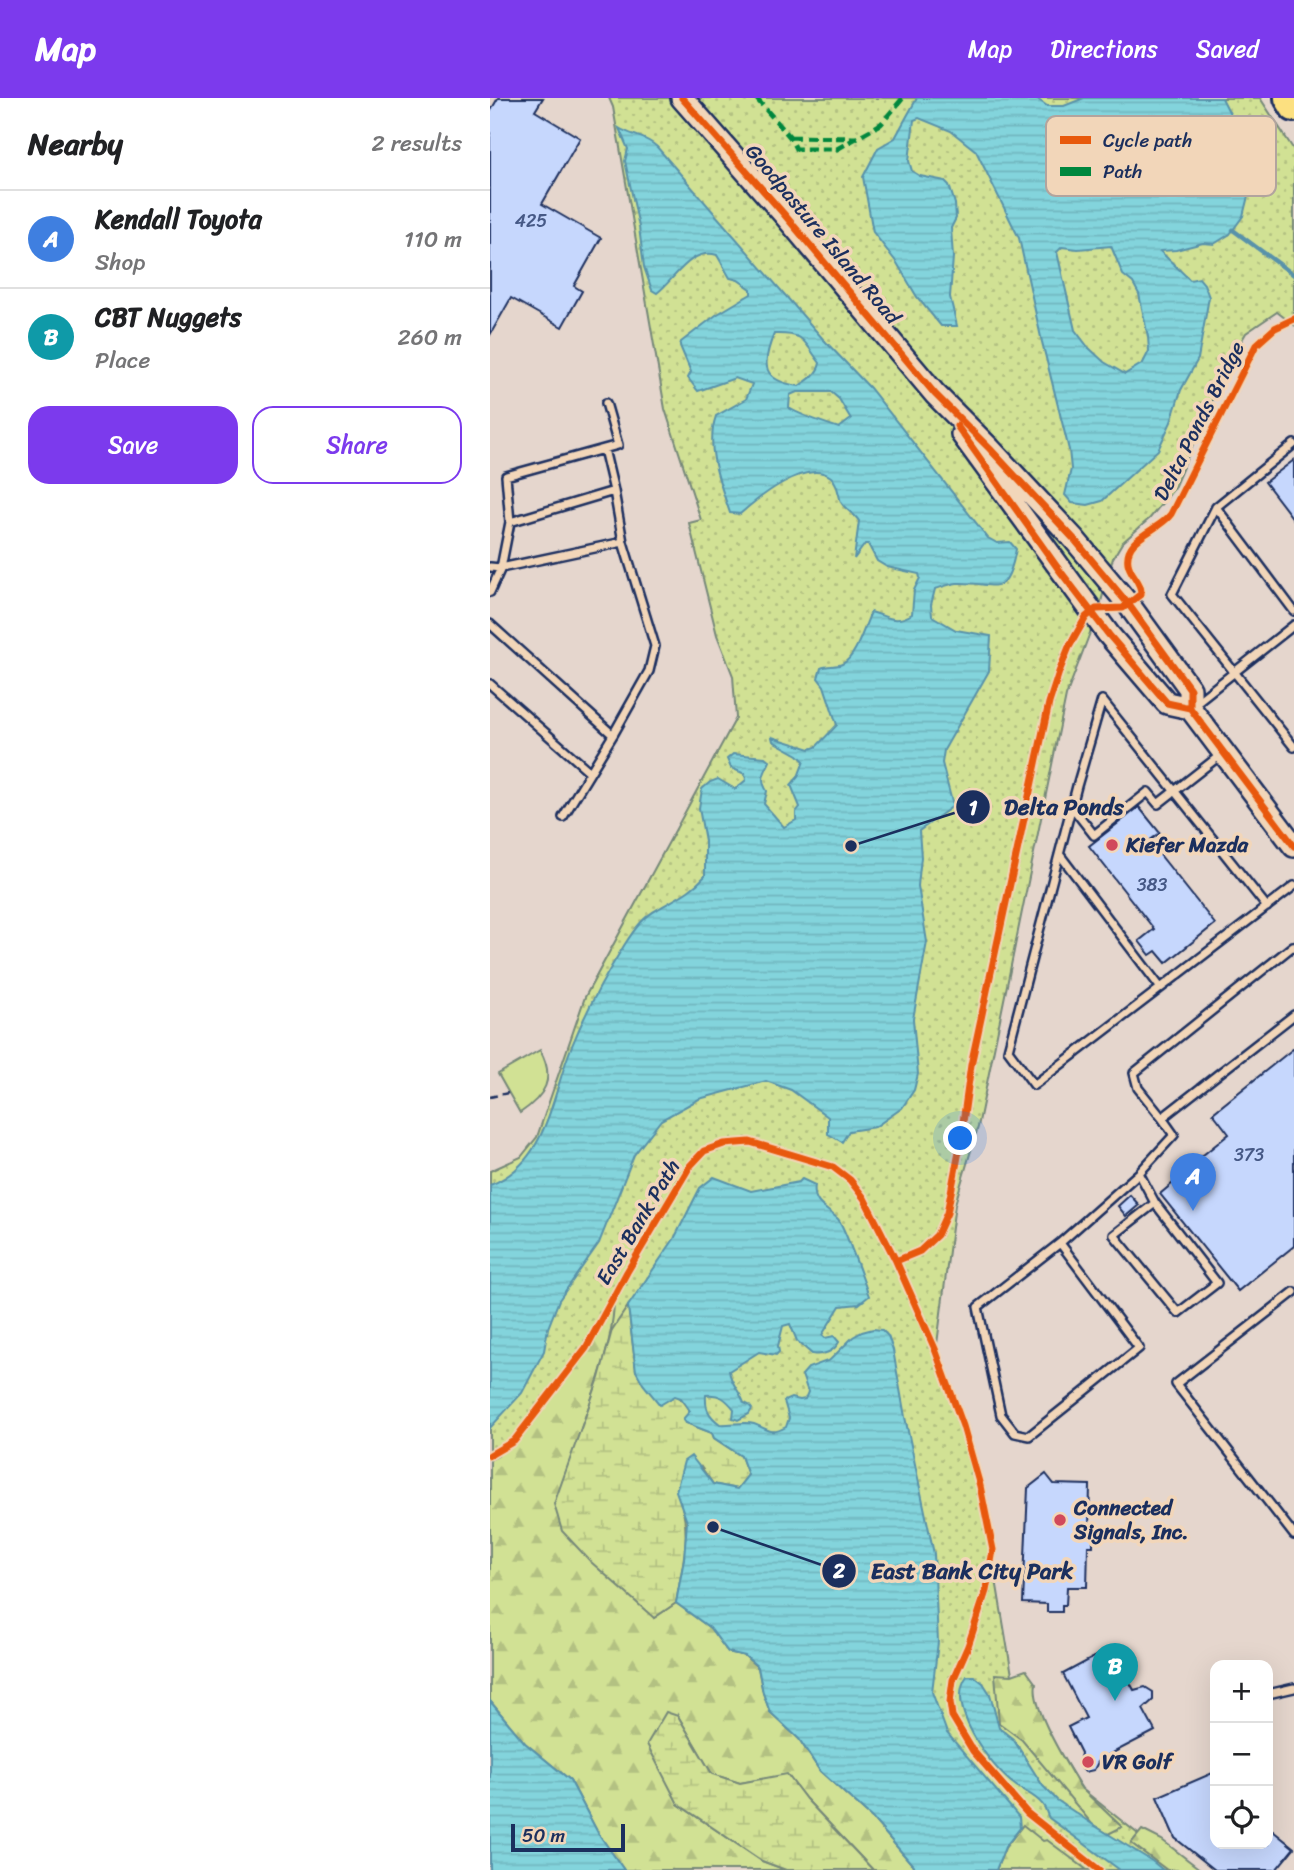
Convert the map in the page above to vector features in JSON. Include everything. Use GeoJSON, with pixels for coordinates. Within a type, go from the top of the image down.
{"type":"FeatureCollection","features":[{"type":"Feature","properties":{"kind":"highway"},"geometry":{"type":"LineString","coordinates":[[1288,98],[1294,108]]}},
{"type":"Feature","properties":{"kind":"main road","name":"Goodpasture Island Road"},"geometry":{"type":"LineString","coordinates":[[682,98],[935,394],[1074,539],[1129,605],[1190,689],[1190,708],[1294,846]]}},
{"type":"Feature","properties":{"kind":"main road","name":"Goodpasture Island Road"},"geometry":{"type":"LineString","coordinates":[[935,394],[978,458],[1109,635],[1167,704],[1190,708]]}},
{"type":"Feature","properties":{"kind":"lane"},"geometry":{"type":"LineString","coordinates":[[490,592],[501,568],[510,522],[506,476],[618,445],[606,403]]}},
{"type":"Feature","properties":{"kind":"lane"},"geometry":{"type":"LineString","coordinates":[[1294,443],[1216,507],[1172,594],[1294,747]]}},
{"type":"Feature","properties":{"kind":"lane"},"geometry":{"type":"LineString","coordinates":[[563,817],[649,671],[654,646],[623,542],[604,449]]}},
{"type":"Feature","properties":{"kind":"lane"},"geometry":{"type":"LineString","coordinates":[[510,522],[614,491]]}},
{"type":"Feature","properties":{"kind":"lane"},"geometry":{"type":"LineString","coordinates":[[1216,507],[1294,611]]}},
{"type":"Feature","properties":{"kind":"lane"},"geometry":{"type":"LineString","coordinates":[[490,567],[501,568],[623,542]]}},
{"type":"Feature","properties":{"kind":"lane"},"geometry":{"type":"LineString","coordinates":[[490,624],[613,735]]}},
{"type":"Feature","properties":{"kind":"lane"},"geometry":{"type":"LineString","coordinates":[[1190,708],[1294,625]]}},
{"type":"Feature","properties":{"kind":"lane"},"geometry":{"type":"LineString","coordinates":[[490,684],[590,772]]}},
{"type":"Feature","properties":{"kind":"lane"},"geometry":{"type":"LineString","coordinates":[[1267,906],[1102,700],[1009,1050],[1034,1085],[1294,886]]}},
{"type":"Feature","properties":{"kind":"lane"},"geometry":{"type":"LineString","coordinates":[[1072,807],[1094,835],[1149,792],[1158,804],[1223,753]]}},
{"type":"Feature","properties":{"kind":"lane"},"geometry":{"type":"LineString","coordinates":[[1060,855],[1160,987]]}},
{"type":"Feature","properties":{"kind":"lane"},"geometry":{"type":"LineString","coordinates":[[1060,1243],[1139,1348],[1029,1436],[1015,1433],[1000,1415],[978,1307],[1060,1243],[1139,1174],[1174,1135],[1138,1088],[1134,1073],[1294,947]]}},
{"type":"Feature","properties":{"kind":"lane"},"geometry":{"type":"LineString","coordinates":[[1161,1118],[1294,1015]]}},
{"type":"Feature","properties":{"kind":"lane"},"geometry":{"type":"LineString","coordinates":[[1139,1174],[1155,1203],[1217,1283],[1178,1313],[1114,1235],[1155,1203]]}},
{"type":"Feature","properties":{"kind":"lane"},"geometry":{"type":"LineString","coordinates":[[1294,1292],[1176,1384],[1294,1535]]}},
{"type":"Feature","properties":{"kind":"lane"},"geometry":{"type":"LineString","coordinates":[[1273,1693],[1294,1688]]}},
{"type":"Feature","properties":{"kind":"path"},"geometry":{"type":"LineString","coordinates":[[490,1097],[508,1093]]}},
{"type":"Feature","properties":{"kind":"green space"},"geometry":{"type":"Polygon","coordinates":[[[609,98],[1260,98],[1272,116],[1046,116],[1046,196],[1276,196],[1276,122],[1294,150],[1294,325],[1277,312],[1246,333],[1228,364],[1173,490],[1150,518],[1122,543],[1113,558],[1099,609],[1066,696],[978,1127],[955,1204],[936,1352],[984,1508],[1012,1675],[1082,1789],[1183,1870],[638,1870],[490,1681],[490,1171],[521,1157],[537,1137],[585,997],[736,718],[733,676],[717,635],[689,523],[701,520],[665,409],[613,107],[609,98]]]}},
{"type":"Feature","properties":{"kind":"green space"},"geometry":{"type":"Polygon","coordinates":[[[540,1050],[547,1070],[545,1086],[536,1100],[520,1113],[498,1074],[540,1050]]]}},
{"type":"Feature","properties":{"kind":"green space"},"geometry":{"type":"Polygon","coordinates":[[[614,1305],[606,1354],[579,1434],[654,1618],[676,1603],[710,1628],[728,1652],[745,1656],[758,1668],[770,1712],[799,1739],[820,1771],[872,1818],[917,1870],[873,1870],[787,1775],[740,1783],[712,1774],[678,1716],[678,1804],[762,1861],[786,1870],[624,1870],[598,1833],[570,1780],[525,1743],[490,1701],[490,1460],[498,1456],[565,1379],[614,1305]]]}},
{"type":"Feature","properties":{"kind":"green space"},"geometry":{"type":"Polygon","coordinates":[[[628,1306],[636,1371],[680,1398],[690,1412],[686,1423],[712,1433],[714,1438],[741,1456],[748,1475],[737,1489],[713,1484],[701,1467],[682,1508],[686,1531],[676,1603],[654,1618],[591,1562],[562,1531],[554,1504],[599,1378],[612,1330],[628,1306]]]}},
{"type":"Feature","properties":{"kind":"green space"},"geometry":{"type":"Polygon","coordinates":[[[1026,1670],[1036,1684],[1036,1694],[1044,1720],[1077,1782],[1122,1827],[1108,1834],[1092,1824],[1022,1740],[999,1723],[995,1674],[1012,1675],[1026,1670]]]}},
{"type":"Feature","properties":{"kind":"green space"},"geometry":{"type":"Polygon","coordinates":[[[666,1712],[678,1716],[712,1774],[740,1783],[787,1774],[806,1799],[873,1870],[786,1870],[762,1861],[678,1804],[647,1744],[666,1712]]]}},
{"type":"Feature","properties":{"kind":"green space"},"geometry":{"type":"Polygon","coordinates":[[[1023,1825],[1087,1870],[996,1870],[1005,1848],[1023,1825]]]}},
{"type":"Feature","properties":{"kind":"green space"},"geometry":{"type":"Polygon","coordinates":[[[1142,1830],[1162,1840],[1201,1870],[1167,1870],[1131,1843],[1142,1830]]]}},
{"type":"Feature","properties":{"kind":"water"},"geometry":{"type":"Polygon","coordinates":[[[917,98],[1036,98],[1047,106],[1064,106],[1084,98],[1222,98],[1231,116],[1046,116],[1046,196],[1248,196],[1243,216],[1230,234],[1214,244],[1203,243],[1160,251],[1190,280],[1199,278],[1209,297],[1198,359],[1181,390],[1171,422],[1158,450],[1102,501],[1088,505],[1072,503],[1065,495],[1071,469],[1069,450],[1019,238],[976,151],[951,131],[919,118],[914,120],[909,161],[912,171],[920,176],[945,181],[955,204],[956,218],[951,228],[953,257],[950,297],[957,326],[941,326],[917,297],[897,263],[873,232],[863,177],[878,148],[895,138],[917,98]],[[1111,246],[1078,249],[1062,247],[1057,252],[1075,330],[1104,362],[1125,374],[1143,363],[1149,351],[1139,294],[1133,283],[1123,275],[1111,246]]]}},
{"type":"Feature","properties":{"kind":"water"},"geometry":{"type":"Polygon","coordinates":[[[619,128],[657,147],[823,339],[870,388],[988,538],[997,543],[1010,542],[1016,549],[1012,566],[1003,583],[957,583],[935,589],[931,605],[932,616],[956,630],[991,636],[989,671],[944,750],[942,763],[953,806],[919,831],[921,857],[918,886],[927,942],[913,1019],[918,1074],[914,1090],[902,1108],[875,1127],[849,1131],[842,1142],[828,1134],[828,1117],[791,1090],[766,1081],[699,1099],[661,1120],[634,1155],[599,1243],[559,1300],[548,1328],[544,1351],[522,1393],[490,1428],[490,1185],[509,1175],[524,1161],[535,1145],[552,1108],[564,1067],[583,1021],[632,934],[653,912],[689,891],[705,876],[705,841],[699,808],[702,789],[718,779],[735,789],[746,780],[745,774],[731,768],[727,759],[733,754],[765,757],[770,761],[763,779],[767,791],[764,804],[784,827],[796,820],[796,812],[800,807],[791,785],[798,777],[804,761],[773,741],[772,737],[810,749],[816,747],[837,725],[824,686],[818,678],[821,668],[847,661],[871,612],[896,619],[912,614],[914,590],[920,578],[919,574],[887,567],[877,561],[868,544],[865,544],[854,559],[859,521],[841,502],[833,479],[821,473],[796,476],[758,499],[740,514],[730,513],[715,465],[713,428],[716,416],[746,399],[752,384],[735,378],[698,391],[688,378],[691,372],[680,346],[681,342],[716,315],[751,294],[751,289],[730,278],[717,255],[708,254],[691,260],[657,293],[652,290],[644,267],[639,227],[625,161],[628,149],[619,128]],[[774,334],[767,354],[768,370],[771,376],[778,380],[799,386],[815,374],[820,363],[803,340],[792,335],[774,334]],[[797,392],[790,395],[789,408],[839,428],[851,419],[839,399],[831,392],[797,392]]]}},
{"type":"Feature","properties":{"kind":"water"},"geometry":{"type":"Polygon","coordinates":[[[714,1177],[751,1191],[799,1182],[802,1179],[815,1185],[818,1202],[841,1224],[869,1296],[859,1304],[840,1306],[822,1335],[825,1338],[834,1336],[839,1342],[827,1352],[812,1354],[797,1341],[790,1324],[783,1326],[779,1352],[776,1355],[759,1352],[729,1371],[744,1403],[752,1409],[749,1414],[738,1420],[733,1418],[734,1409],[725,1400],[715,1395],[706,1395],[707,1408],[716,1421],[720,1424],[750,1423],[769,1431],[781,1430],[786,1427],[789,1418],[784,1401],[791,1398],[805,1399],[808,1392],[802,1375],[808,1368],[830,1360],[853,1337],[862,1332],[882,1330],[888,1336],[934,1554],[938,1642],[932,1692],[947,1733],[1019,1817],[1020,1828],[1005,1847],[996,1870],[917,1870],[872,1818],[820,1771],[799,1739],[770,1712],[758,1667],[745,1656],[728,1652],[710,1628],[676,1603],[687,1522],[676,1491],[684,1461],[691,1456],[713,1484],[737,1489],[748,1475],[741,1456],[714,1438],[712,1433],[686,1423],[683,1419],[690,1411],[681,1398],[675,1396],[660,1405],[643,1384],[636,1371],[628,1306],[674,1239],[700,1188],[714,1177]]]}},
{"type":"Feature","properties":{"kind":"water"},"geometry":{"type":"Polygon","coordinates":[[[967,1676],[974,1676],[983,1683],[990,1694],[999,1728],[1013,1739],[1043,1786],[1057,1800],[1163,1870],[1120,1870],[1049,1818],[1039,1801],[1005,1776],[983,1751],[966,1719],[962,1689],[967,1676]]]}},
{"type":"Feature","properties":{"kind":"water"},"geometry":{"type":"Polygon","coordinates":[[[490,1701],[525,1743],[570,1780],[598,1833],[624,1870],[490,1870],[490,1701]]]}},
{"type":"Feature","properties":{"kind":"building"},"geometry":{"type":"Polygon","coordinates":[[[498,98],[543,98],[535,111],[580,138],[542,204],[601,238],[574,286],[582,291],[562,327],[511,298],[490,335],[490,112],[498,98]]]}},
{"type":"Feature","properties":{"kind":"building"},"geometry":{"type":"Polygon","coordinates":[[[1294,460],[1294,520],[1265,482],[1294,460]]]}},
{"type":"Feature","properties":{"kind":"building"},"geometry":{"type":"Polygon","coordinates":[[[1139,807],[1160,833],[1149,841],[1215,924],[1166,963],[1156,951],[1150,955],[1139,941],[1154,929],[1089,846],[1139,807]]]}},
{"type":"Feature","properties":{"kind":"building"},"geometry":{"type":"Polygon","coordinates":[[[1294,1048],[1294,1246],[1238,1291],[1160,1194],[1179,1178],[1177,1176],[1229,1134],[1213,1113],[1294,1048]]]}},
{"type":"Feature","properties":{"kind":"building"},"geometry":{"type":"Polygon","coordinates":[[[1130,1195],[1139,1205],[1126,1216],[1118,1206],[1130,1195]]]}},
{"type":"Feature","properties":{"kind":"building"},"geometry":{"type":"Polygon","coordinates":[[[1046,1474],[1054,1484],[1090,1485],[1089,1528],[1093,1528],[1093,1546],[1088,1546],[1087,1587],[1067,1587],[1066,1605],[1062,1605],[1062,1612],[1047,1612],[1047,1604],[1023,1603],[1028,1488],[1046,1474]]]}},
{"type":"Feature","properties":{"kind":"building"},"geometry":{"type":"Polygon","coordinates":[[[1111,1648],[1134,1690],[1145,1687],[1153,1692],[1153,1700],[1143,1709],[1155,1731],[1099,1760],[1094,1770],[1085,1772],[1079,1765],[1081,1753],[1068,1727],[1086,1718],[1063,1674],[1111,1648]]]}},
{"type":"Feature","properties":{"kind":"building"},"geometry":{"type":"Polygon","coordinates":[[[1210,1774],[1210,1849],[1273,1849],[1273,1831],[1294,1848],[1276,1870],[1215,1870],[1175,1838],[1157,1797],[1210,1774]]]}},
{"type":"Feature","properties":{"kind":"waterway"},"geometry":{"type":"LineString","coordinates":[[1233,230],[1294,275]]}},
{"type":"Feature","properties":{"kind":"marked path"},"geometry":{"type":"LineString","coordinates":[[756,98],[790,137],[796,149],[837,149],[881,124],[903,98]]}},
{"type":"Feature","properties":{"kind":"marked path"},"geometry":{"type":"LineString","coordinates":[[790,137],[856,138]]}},
{"type":"Feature","properties":{"kind":"cycle path"},"geometry":{"type":"LineString","coordinates":[[682,98],[935,394],[1074,539],[1129,605],[1190,689],[1190,708],[1294,846]]}},
{"type":"Feature","properties":{"kind":"cycle path","name":"Delta Ponds Bridge"},"geometry":{"type":"LineString","coordinates":[[896,1261],[920,1251],[937,1235],[947,1213],[971,1065],[1049,703],[1069,647],[1086,617],[1096,609],[1123,608],[1141,594],[1140,586],[1128,563],[1131,547],[1171,514],[1256,345],[1275,328],[1294,319]]}},
{"type":"Feature","properties":{"kind":"cycle path"},"geometry":{"type":"LineString","coordinates":[[957,426],[1109,635],[1167,703],[1190,708]]}},
{"type":"Feature","properties":{"kind":"cycle path","name":"East Bank Path"},"geometry":{"type":"LineString","coordinates":[[490,1455],[514,1441],[586,1348],[627,1272],[690,1166],[704,1151],[724,1144],[750,1142],[833,1167],[850,1180],[864,1198],[896,1261],[935,1349],[963,1426],[980,1486],[993,1550],[986,1591],[968,1646],[953,1680],[950,1702],[952,1716],[973,1751],[1027,1813],[1099,1870]]}},
{"type":"Feature","properties":{"kind":"place","name":"Kiefer Mazda"},"geometry":{"type":"Point","coordinates":[1112,845]}},
{"type":"Feature","properties":{"kind":"place","name":"Delta Ponds"},"geometry":{"type":"Point","coordinates":[851,846]}},
{"type":"Feature","properties":{"kind":"place","name":"Kendall Toyota"},"geometry":{"type":"Point","coordinates":[1193,1211]}},
{"type":"Feature","properties":{"kind":"place","name":"Connected Signals, Inc."},"geometry":{"type":"Point","coordinates":[1060,1520]}},
{"type":"Feature","properties":{"kind":"place","name":"East Bank City Park"},"geometry":{"type":"Point","coordinates":[713,1527]}},
{"type":"Feature","properties":{"kind":"place","name":"CBT Nuggets"},"geometry":{"type":"Point","coordinates":[1115,1701]}},
{"type":"Feature","properties":{"kind":"place","name":"VR Golf"},"geometry":{"type":"Point","coordinates":[1088,1762]}}]}
